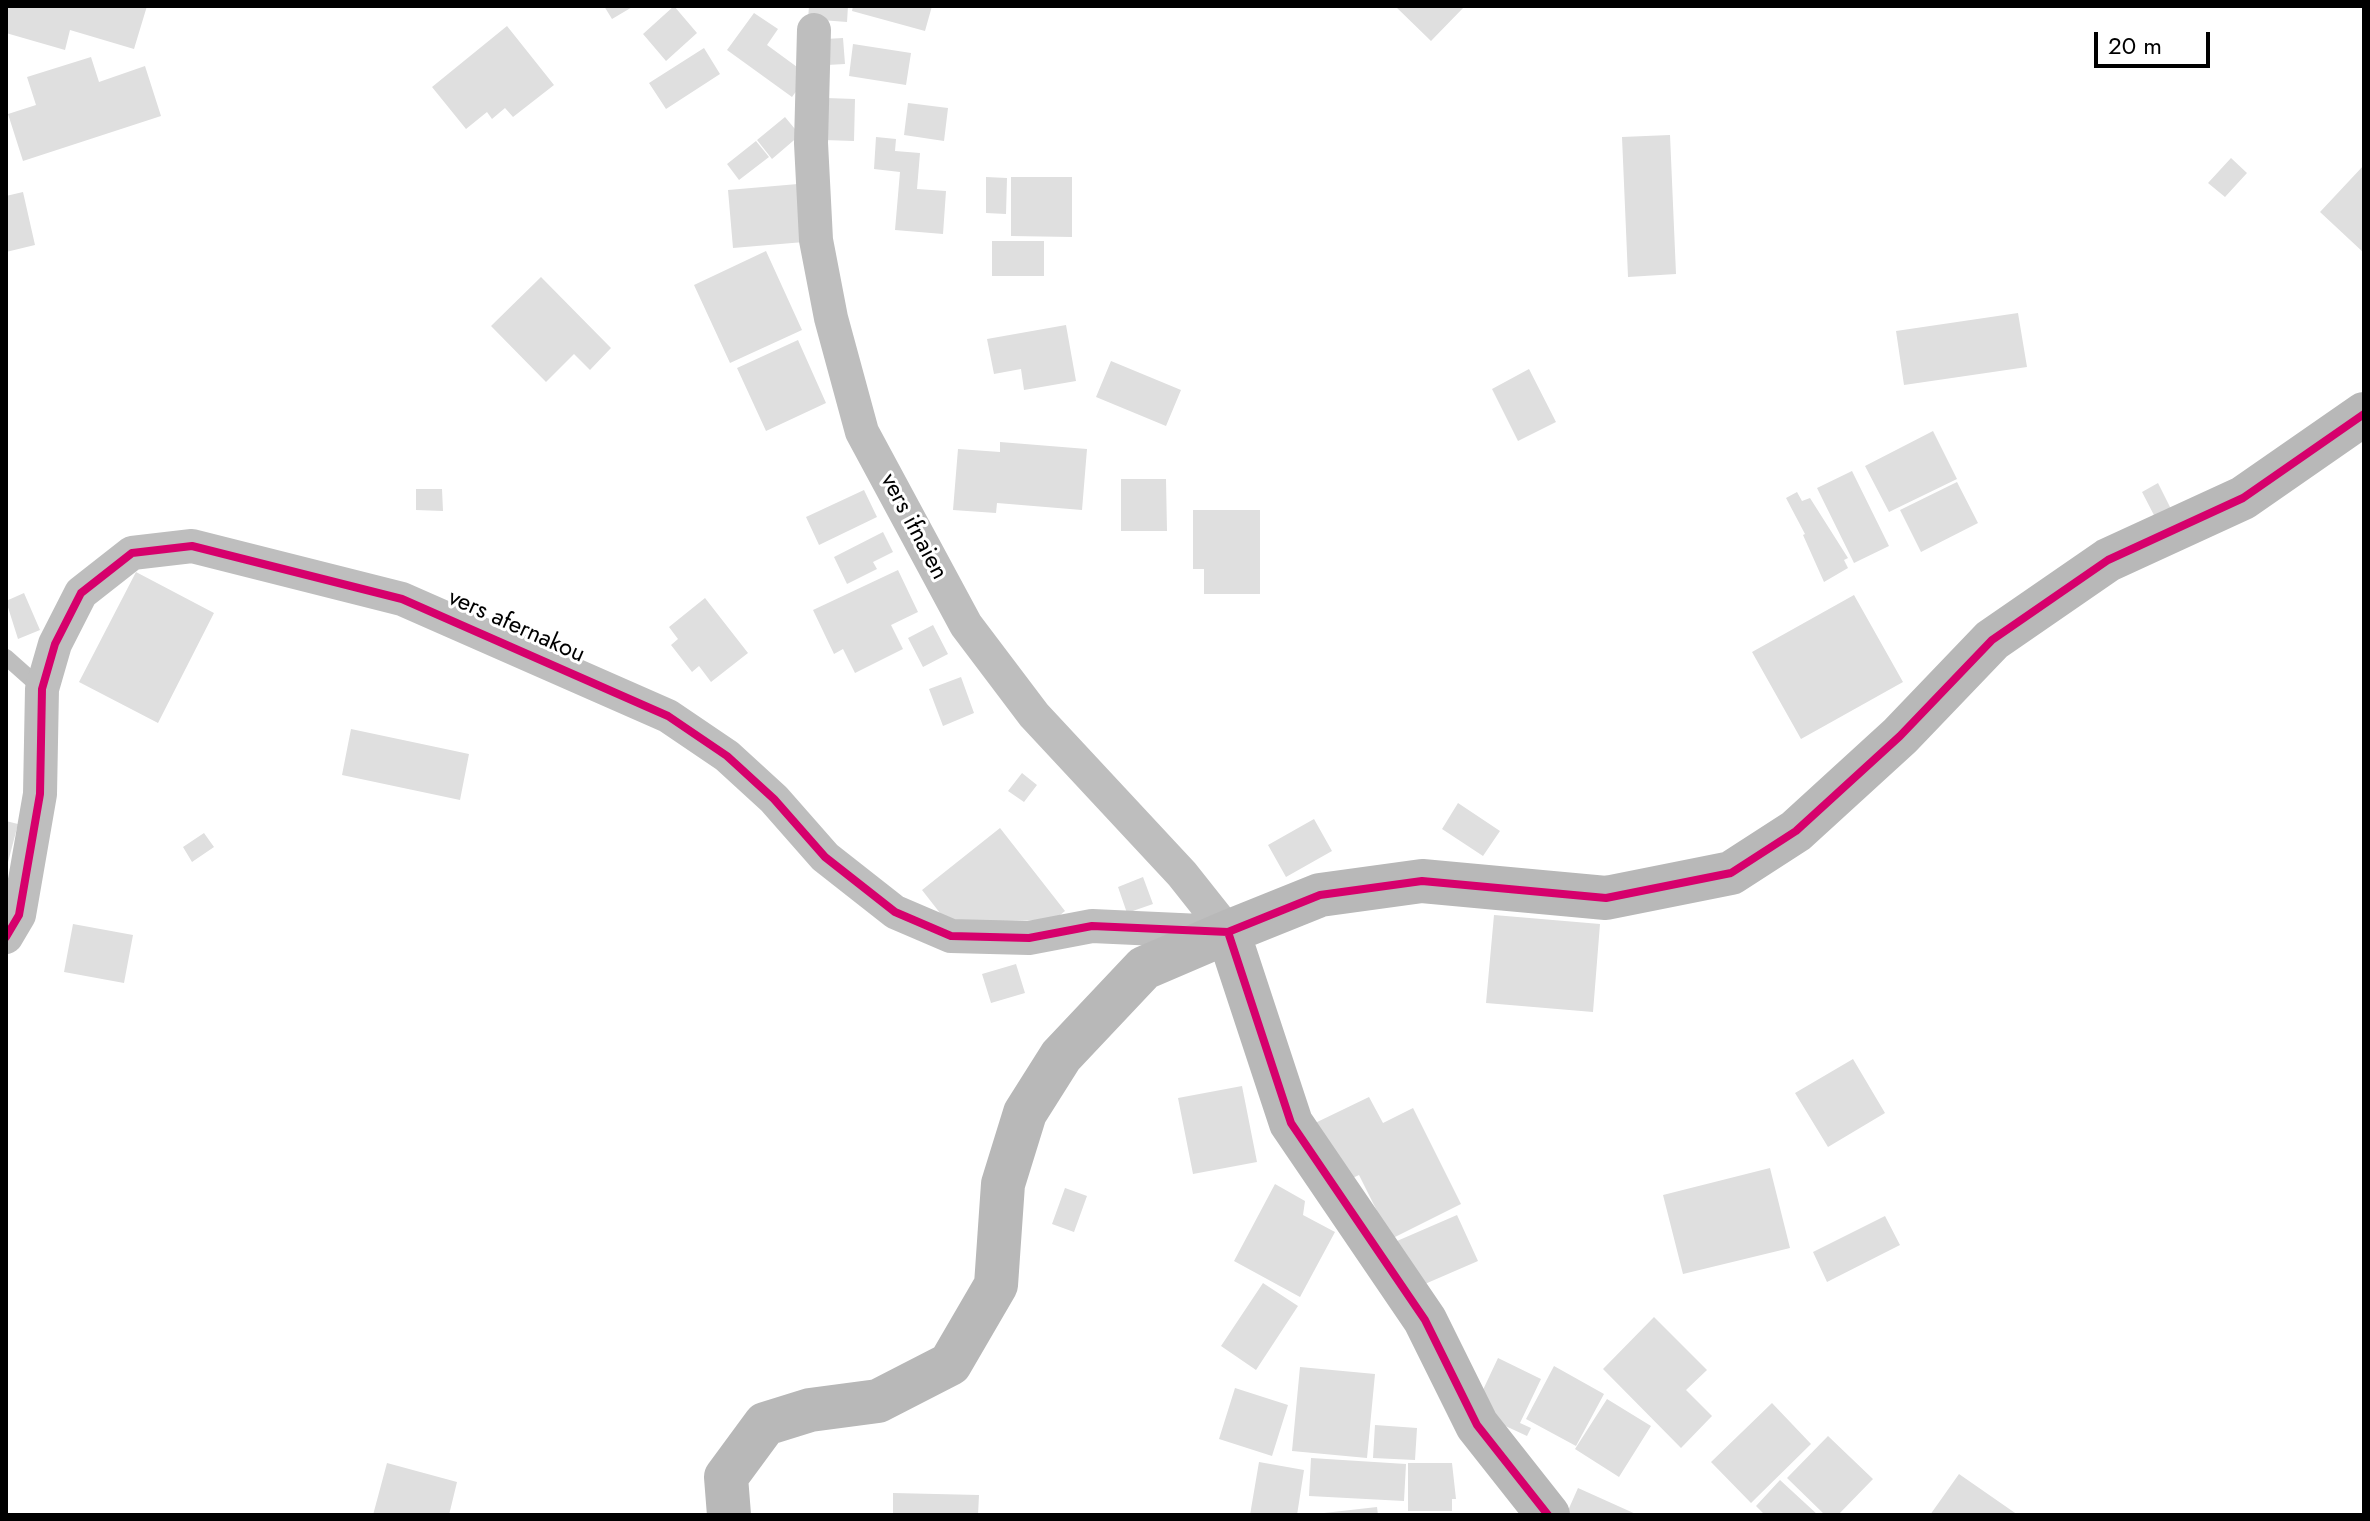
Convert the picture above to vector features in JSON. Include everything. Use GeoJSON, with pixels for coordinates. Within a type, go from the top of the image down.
{"type":"FeatureCollection","features":[{"type":"Feature","properties":{"kind":"street","name":"vers ifnaien"},"geometry":{"type":"LineString","coordinates":[[814,30],[811,143],[816,240],[831,318],[862,432],[966,625],[1034,715],[1182,874],[1228,932]]}},
{"type":"Feature","properties":{"kind":"street"},"geometry":{"type":"LineString","coordinates":[[729,1515],[726,1477],[765,1424],[810,1410],[878,1401],[950,1364],[996,1285],[1003,1184],[1025,1113],[1054,1067],[1144,968],[1320,895],[1422,881],[1606,898],[1731,873],[1796,831],[1900,736],[1992,640],[2108,560],[2243,498],[2364,414]]}},
{"type":"Feature","properties":{"kind":"street","name":"vers afernakou"},"geometry":{"type":"LineString","coordinates":[[6,937],[19,915],[40,794],[42,689],[55,644],[81,593],[132,553],[192,546],[402,599],[668,716],[727,756],[774,799],[825,857],[883,903],[895,912],[951,936],[1029,938],[1092,926],[1228,932]]}},
{"type":"Feature","properties":{"kind":"street"},"geometry":{"type":"LineString","coordinates":[[1228,932],[1291,1123],[1425,1320],[1477,1425],[1548,1515]]}},
{"type":"Feature","properties":{"kind":"lane"},"geometry":{"type":"LineString","coordinates":[[6,657],[42,689]]}},
{"type":"Feature","properties":{"kind":"building"},"geometry":{"type":"Polygon","coordinates":[[[6,6],[147,6],[134,49],[70,30],[65,50],[6,33],[6,6]]]}},
{"type":"Feature","properties":{"kind":"building"},"geometry":{"type":"Polygon","coordinates":[[[604,6],[634,6],[612,19],[604,6]]]}},
{"type":"Feature","properties":{"kind":"building"},"geometry":{"type":"Polygon","coordinates":[[[674,6],[697,33],[666,61],[643,34],[674,6]]]}},
{"type":"Feature","properties":{"kind":"building"},"geometry":{"type":"Polygon","coordinates":[[[809,6],[848,6],[847,22],[808,19],[809,6]]]}},
{"type":"Feature","properties":{"kind":"building"},"geometry":{"type":"Polygon","coordinates":[[[853,6],[932,6],[925,31],[852,11],[853,6]]]}},
{"type":"Feature","properties":{"kind":"building"},"geometry":{"type":"Polygon","coordinates":[[[1395,6],[1465,6],[1431,41],[1395,6]]]}},
{"type":"Feature","properties":{"kind":"building"},"geometry":{"type":"Polygon","coordinates":[[[754,13],[778,29],[767,45],[808,75],[792,97],[727,50],[754,13]]]}},
{"type":"Feature","properties":{"kind":"building"},"geometry":{"type":"Polygon","coordinates":[[[507,26],[554,85],[513,117],[505,108],[492,119],[487,112],[466,129],[432,87],[507,26]]]}},
{"type":"Feature","properties":{"kind":"building"},"geometry":{"type":"Polygon","coordinates":[[[843,38],[845,64],[827,65],[825,39],[843,38]]]}},
{"type":"Feature","properties":{"kind":"building"},"geometry":{"type":"Polygon","coordinates":[[[853,44],[911,53],[906,85],[849,76],[853,44]]]}},
{"type":"Feature","properties":{"kind":"building"},"geometry":{"type":"Polygon","coordinates":[[[704,48],[720,74],[666,109],[649,83],[704,48]]]}},
{"type":"Feature","properties":{"kind":"building"},"geometry":{"type":"Polygon","coordinates":[[[91,57],[99,82],[145,66],[161,116],[23,161],[8,114],[36,105],[27,77],[91,57]]]}},
{"type":"Feature","properties":{"kind":"building"},"geometry":{"type":"Polygon","coordinates":[[[826,98],[855,99],[854,141],[824,140],[826,98]]]}},
{"type":"Feature","properties":{"kind":"building"},"geometry":{"type":"Polygon","coordinates":[[[908,103],[948,108],[944,141],[904,135],[908,103]]]}},
{"type":"Feature","properties":{"kind":"building"},"geometry":{"type":"Polygon","coordinates":[[[785,117],[800,135],[772,159],[757,140],[785,117]]]}},
{"type":"Feature","properties":{"kind":"building"},"geometry":{"type":"Polygon","coordinates":[[[1670,135],[1676,274],[1628,277],[1622,137],[1670,135]]]}},
{"type":"Feature","properties":{"kind":"building"},"geometry":{"type":"Polygon","coordinates":[[[876,137],[896,139],[895,151],[920,153],[917,189],[946,191],[943,234],[895,230],[900,172],[874,169],[876,137]]]}},
{"type":"Feature","properties":{"kind":"building"},"geometry":{"type":"Polygon","coordinates":[[[756,141],[769,157],[739,180],[727,164],[756,141]]]}},
{"type":"Feature","properties":{"kind":"building"},"geometry":{"type":"Polygon","coordinates":[[[2231,158],[2247,173],[2225,197],[2208,183],[2231,158]]]}},
{"type":"Feature","properties":{"kind":"building"},"geometry":{"type":"Polygon","coordinates":[[[2364,165],[2364,253],[2320,212],[2364,165]]]}},
{"type":"Feature","properties":{"kind":"building"},"geometry":{"type":"Polygon","coordinates":[[[986,177],[1007,178],[1006,214],[986,213],[986,177]]]}},
{"type":"Feature","properties":{"kind":"building"},"geometry":{"type":"Polygon","coordinates":[[[1011,177],[1072,177],[1072,237],[1011,236],[1011,177]]]}},
{"type":"Feature","properties":{"kind":"building"},"geometry":{"type":"Polygon","coordinates":[[[798,184],[804,242],[733,248],[728,190],[798,184]]]}},
{"type":"Feature","properties":{"kind":"building"},"geometry":{"type":"Polygon","coordinates":[[[23,192],[35,245],[6,252],[6,196],[23,192]]]}},
{"type":"Feature","properties":{"kind":"building"},"geometry":{"type":"Polygon","coordinates":[[[992,241],[1044,241],[1044,276],[992,276],[992,241]]]}},
{"type":"Feature","properties":{"kind":"building"},"geometry":{"type":"Polygon","coordinates":[[[766,251],[802,330],[730,363],[694,285],[766,251]]]}},
{"type":"Feature","properties":{"kind":"building"},"geometry":{"type":"Polygon","coordinates":[[[541,277],[611,348],[590,370],[574,354],[546,382],[491,326],[541,277]]]}},
{"type":"Feature","properties":{"kind":"building"},"geometry":{"type":"Polygon","coordinates":[[[2018,313],[2027,367],[1904,385],[1896,331],[2018,313]]]}},
{"type":"Feature","properties":{"kind":"building"},"geometry":{"type":"Polygon","coordinates":[[[1066,325],[1076,381],[1024,390],[1021,369],[994,374],[987,339],[1066,325]]]}},
{"type":"Feature","properties":{"kind":"building"},"geometry":{"type":"Polygon","coordinates":[[[798,340],[826,403],[766,431],[737,368],[798,340]]]}},
{"type":"Feature","properties":{"kind":"building"},"geometry":{"type":"Polygon","coordinates":[[[1111,361],[1181,390],[1166,426],[1096,397],[1111,361]]]}},
{"type":"Feature","properties":{"kind":"building"},"geometry":{"type":"Polygon","coordinates":[[[1529,369],[1556,422],[1518,441],[1492,389],[1529,369]]]}},
{"type":"Feature","properties":{"kind":"building"},"geometry":{"type":"Polygon","coordinates":[[[1933,431],[1957,479],[1889,512],[1865,466],[1933,431]]]}},
{"type":"Feature","properties":{"kind":"building"},"geometry":{"type":"Polygon","coordinates":[[[1000,442],[1087,449],[1082,510],[997,503],[996,513],[953,510],[958,449],[1000,452],[1000,442]]]}},
{"type":"Feature","properties":{"kind":"building"},"geometry":{"type":"Polygon","coordinates":[[[1852,471],[1889,546],[1854,563],[1817,488],[1852,471]]]}},
{"type":"Feature","properties":{"kind":"building"},"geometry":{"type":"Polygon","coordinates":[[[1121,479],[1166,479],[1167,531],[1121,531],[1121,479]]]}},
{"type":"Feature","properties":{"kind":"building"},"geometry":{"type":"Polygon","coordinates":[[[1957,482],[1978,523],[1921,552],[1900,510],[1957,482]]]}},
{"type":"Feature","properties":{"kind":"building"},"geometry":{"type":"Polygon","coordinates":[[[2158,483],[2172,511],[2156,519],[2142,492],[2158,483]]]}},
{"type":"Feature","properties":{"kind":"building"},"geometry":{"type":"Polygon","coordinates":[[[416,489],[442,489],[443,511],[416,510],[416,489]]]}},
{"type":"Feature","properties":{"kind":"building"},"geometry":{"type":"Polygon","coordinates":[[[864,490],[877,517],[819,545],[806,517],[864,490]]]}},
{"type":"Feature","properties":{"kind":"building"},"geometry":{"type":"Polygon","coordinates":[[[1797,492],[1802,501],[1810,498],[1848,558],[1844,560],[1848,568],[1824,582],[1805,534],[1786,498],[1797,492]]]}},
{"type":"Feature","properties":{"kind":"building"},"geometry":{"type":"Polygon","coordinates":[[[1193,510],[1260,510],[1260,594],[1204,594],[1204,569],[1193,569],[1193,510]]]}},
{"type":"Feature","properties":{"kind":"building"},"geometry":{"type":"Polygon","coordinates":[[[883,532],[893,552],[873,562],[877,569],[847,584],[834,557],[883,532]]]}},
{"type":"Feature","properties":{"kind":"building"},"geometry":{"type":"Polygon","coordinates":[[[898,570],[918,612],[891,625],[903,649],[855,673],[843,649],[834,654],[813,610],[898,570]]]}},
{"type":"Feature","properties":{"kind":"building"},"geometry":{"type":"Polygon","coordinates":[[[136,572],[214,613],[158,723],[79,682],[136,572]]]}},
{"type":"Feature","properties":{"kind":"building"},"geometry":{"type":"Polygon","coordinates":[[[24,593],[40,630],[18,639],[6,601],[24,593]]]}},
{"type":"Feature","properties":{"kind":"building"},"geometry":{"type":"Polygon","coordinates":[[[1854,595],[1903,682],[1801,739],[1752,652],[1854,595]]]}},
{"type":"Feature","properties":{"kind":"building"},"geometry":{"type":"Polygon","coordinates":[[[705,598],[748,653],[711,682],[699,666],[692,672],[671,645],[678,639],[669,627],[705,598]]]}},
{"type":"Feature","properties":{"kind":"building"},"geometry":{"type":"Polygon","coordinates":[[[933,625],[948,654],[923,667],[908,638],[933,625]]]}},
{"type":"Feature","properties":{"kind":"building"},"geometry":{"type":"Polygon","coordinates":[[[961,677],[974,713],[943,726],[929,689],[961,677]]]}},
{"type":"Feature","properties":{"kind":"building"},"geometry":{"type":"Polygon","coordinates":[[[351,729],[469,754],[460,800],[342,775],[351,729]]]}},
{"type":"Feature","properties":{"kind":"building"},"geometry":{"type":"Polygon","coordinates":[[[1022,773],[1037,785],[1024,802],[1008,791],[1022,773]]]}},
{"type":"Feature","properties":{"kind":"building"},"geometry":{"type":"Polygon","coordinates":[[[1458,803],[1500,831],[1483,856],[1442,829],[1458,803]]]}},
{"type":"Feature","properties":{"kind":"building"},"geometry":{"type":"Polygon","coordinates":[[[1314,819],[1332,851],[1286,877],[1268,845],[1314,819]]]}},
{"type":"Feature","properties":{"kind":"building"},"geometry":{"type":"Polygon","coordinates":[[[6,821],[18,824],[7,866],[6,866],[6,821]]]}},
{"type":"Feature","properties":{"kind":"building"},"geometry":{"type":"Polygon","coordinates":[[[1000,828],[1065,911],[1054,920],[947,922],[922,890],[1000,828]]]}},
{"type":"Feature","properties":{"kind":"building"},"geometry":{"type":"Polygon","coordinates":[[[204,833],[214,847],[192,862],[183,847],[204,833]]]}},
{"type":"Feature","properties":{"kind":"building"},"geometry":{"type":"Polygon","coordinates":[[[1143,877],[1153,904],[1127,913],[1118,887],[1143,877]]]}},
{"type":"Feature","properties":{"kind":"building"},"geometry":{"type":"Polygon","coordinates":[[[1494,915],[1600,924],[1593,1012],[1486,1003],[1494,915]]]}},
{"type":"Feature","properties":{"kind":"building"},"geometry":{"type":"Polygon","coordinates":[[[73,924],[133,935],[124,983],[64,972],[73,924]]]}},
{"type":"Feature","properties":{"kind":"building"},"geometry":{"type":"Polygon","coordinates":[[[1016,964],[1025,993],[991,1003],[982,974],[1016,964]]]}},
{"type":"Feature","properties":{"kind":"building"},"geometry":{"type":"Polygon","coordinates":[[[1853,1059],[1885,1113],[1828,1147],[1795,1093],[1853,1059]]]}},
{"type":"Feature","properties":{"kind":"building"},"geometry":{"type":"Polygon","coordinates":[[[1242,1086],[1257,1162],[1193,1174],[1178,1098],[1242,1086]]]}},
{"type":"Feature","properties":{"kind":"building"},"geometry":{"type":"Polygon","coordinates":[[[1369,1097],[1383,1123],[1413,1108],[1461,1204],[1391,1239],[1359,1175],[1342,1183],[1313,1124],[1369,1097]]]}},
{"type":"Feature","properties":{"kind":"building"},"geometry":{"type":"Polygon","coordinates":[[[1770,1168],[1790,1248],[1683,1274],[1663,1195],[1770,1168]]]}},
{"type":"Feature","properties":{"kind":"building"},"geometry":{"type":"Polygon","coordinates":[[[1275,1184],[1305,1201],[1303,1215],[1335,1232],[1300,1297],[1234,1261],[1275,1184]]]}},
{"type":"Feature","properties":{"kind":"building"},"geometry":{"type":"Polygon","coordinates":[[[1065,1188],[1087,1196],[1074,1232],[1052,1224],[1065,1188]]]}},
{"type":"Feature","properties":{"kind":"building"},"geometry":{"type":"Polygon","coordinates":[[[1457,1215],[1478,1261],[1418,1287],[1397,1241],[1457,1215]]]}},
{"type":"Feature","properties":{"kind":"building"},"geometry":{"type":"Polygon","coordinates":[[[1885,1216],[1900,1245],[1827,1282],[1813,1252],[1885,1216]]]}},
{"type":"Feature","properties":{"kind":"building"},"geometry":{"type":"Polygon","coordinates":[[[1263,1283],[1298,1306],[1256,1370],[1221,1346],[1263,1283]]]}},
{"type":"Feature","properties":{"kind":"building"},"geometry":{"type":"Polygon","coordinates":[[[1654,1317],[1707,1370],[1686,1390],[1712,1416],[1681,1448],[1603,1369],[1654,1317]]]}},
{"type":"Feature","properties":{"kind":"building"},"geometry":{"type":"Polygon","coordinates":[[[1498,1358],[1541,1379],[1520,1423],[1531,1428],[1527,1436],[1473,1411],[1498,1358]]]}},
{"type":"Feature","properties":{"kind":"building"},"geometry":{"type":"Polygon","coordinates":[[[1554,1366],[1604,1394],[1576,1446],[1526,1419],[1554,1366]]]}},
{"type":"Feature","properties":{"kind":"building"},"geometry":{"type":"Polygon","coordinates":[[[1300,1367],[1375,1374],[1367,1458],[1292,1451],[1300,1367]]]}},
{"type":"Feature","properties":{"kind":"building"},"geometry":{"type":"Polygon","coordinates":[[[1235,1388],[1288,1405],[1272,1456],[1219,1439],[1235,1388]]]}},
{"type":"Feature","properties":{"kind":"building"},"geometry":{"type":"Polygon","coordinates":[[[1607,1399],[1651,1426],[1619,1477],[1575,1449],[1607,1399]]]}},
{"type":"Feature","properties":{"kind":"building"},"geometry":{"type":"Polygon","coordinates":[[[1772,1403],[1811,1444],[1751,1503],[1711,1462],[1772,1403]]]}},
{"type":"Feature","properties":{"kind":"building"},"geometry":{"type":"Polygon","coordinates":[[[1375,1425],[1417,1428],[1415,1460],[1373,1458],[1375,1425]]]}},
{"type":"Feature","properties":{"kind":"building"},"geometry":{"type":"Polygon","coordinates":[[[1828,1436],[1873,1479],[1838,1515],[1825,1515],[1787,1478],[1828,1436]]]}},
{"type":"Feature","properties":{"kind":"building"},"geometry":{"type":"Polygon","coordinates":[[[1311,1458],[1406,1464],[1404,1501],[1309,1496],[1311,1458]]]}},
{"type":"Feature","properties":{"kind":"building"},"geometry":{"type":"Polygon","coordinates":[[[1259,1462],[1304,1470],[1297,1515],[1250,1515],[1259,1462]]]}},
{"type":"Feature","properties":{"kind":"building"},"geometry":{"type":"Polygon","coordinates":[[[387,1463],[457,1482],[449,1515],[373,1515],[387,1463]]]}},
{"type":"Feature","properties":{"kind":"building"},"geometry":{"type":"Polygon","coordinates":[[[1408,1463],[1452,1463],[1456,1499],[1452,1499],[1452,1511],[1408,1511],[1408,1463]]]}},
{"type":"Feature","properties":{"kind":"building"},"geometry":{"type":"Polygon","coordinates":[[[1959,1474],[2018,1515],[1930,1515],[1959,1474]]]}},
{"type":"Feature","properties":{"kind":"building"},"geometry":{"type":"Polygon","coordinates":[[[1780,1480],[1818,1515],[1765,1515],[1756,1506],[1780,1480]]]}},
{"type":"Feature","properties":{"kind":"building"},"geometry":{"type":"Polygon","coordinates":[[[1578,1488],[1638,1515],[1566,1515],[1578,1488]]]}},
{"type":"Feature","properties":{"kind":"building"},"geometry":{"type":"Polygon","coordinates":[[[893,1493],[979,1495],[978,1515],[893,1515],[893,1493]]]}},
{"type":"Feature","properties":{"kind":"building"},"geometry":{"type":"Polygon","coordinates":[[[1377,1507],[1378,1515],[1324,1515],[1324,1513],[1377,1507]]]}},
{"type":"Feature","properties":{"kind":"cycle path"},"geometry":{"type":"LineString","coordinates":[[1548,1515],[1477,1425],[1425,1320],[1291,1123],[1228,932],[1320,895],[1422,881],[1606,898],[1731,873],[1796,831],[1900,736],[1992,640],[2108,560],[2243,498],[2364,414]]}},
{"type":"Feature","properties":{"kind":"cycle path"},"geometry":{"type":"LineString","coordinates":[[6,937],[19,915],[40,794],[42,689],[55,644],[81,593],[132,553],[192,546],[402,599],[668,716],[727,756],[774,799],[825,857],[895,912],[951,936],[1029,938],[1092,926],[1228,932]]}}]}
